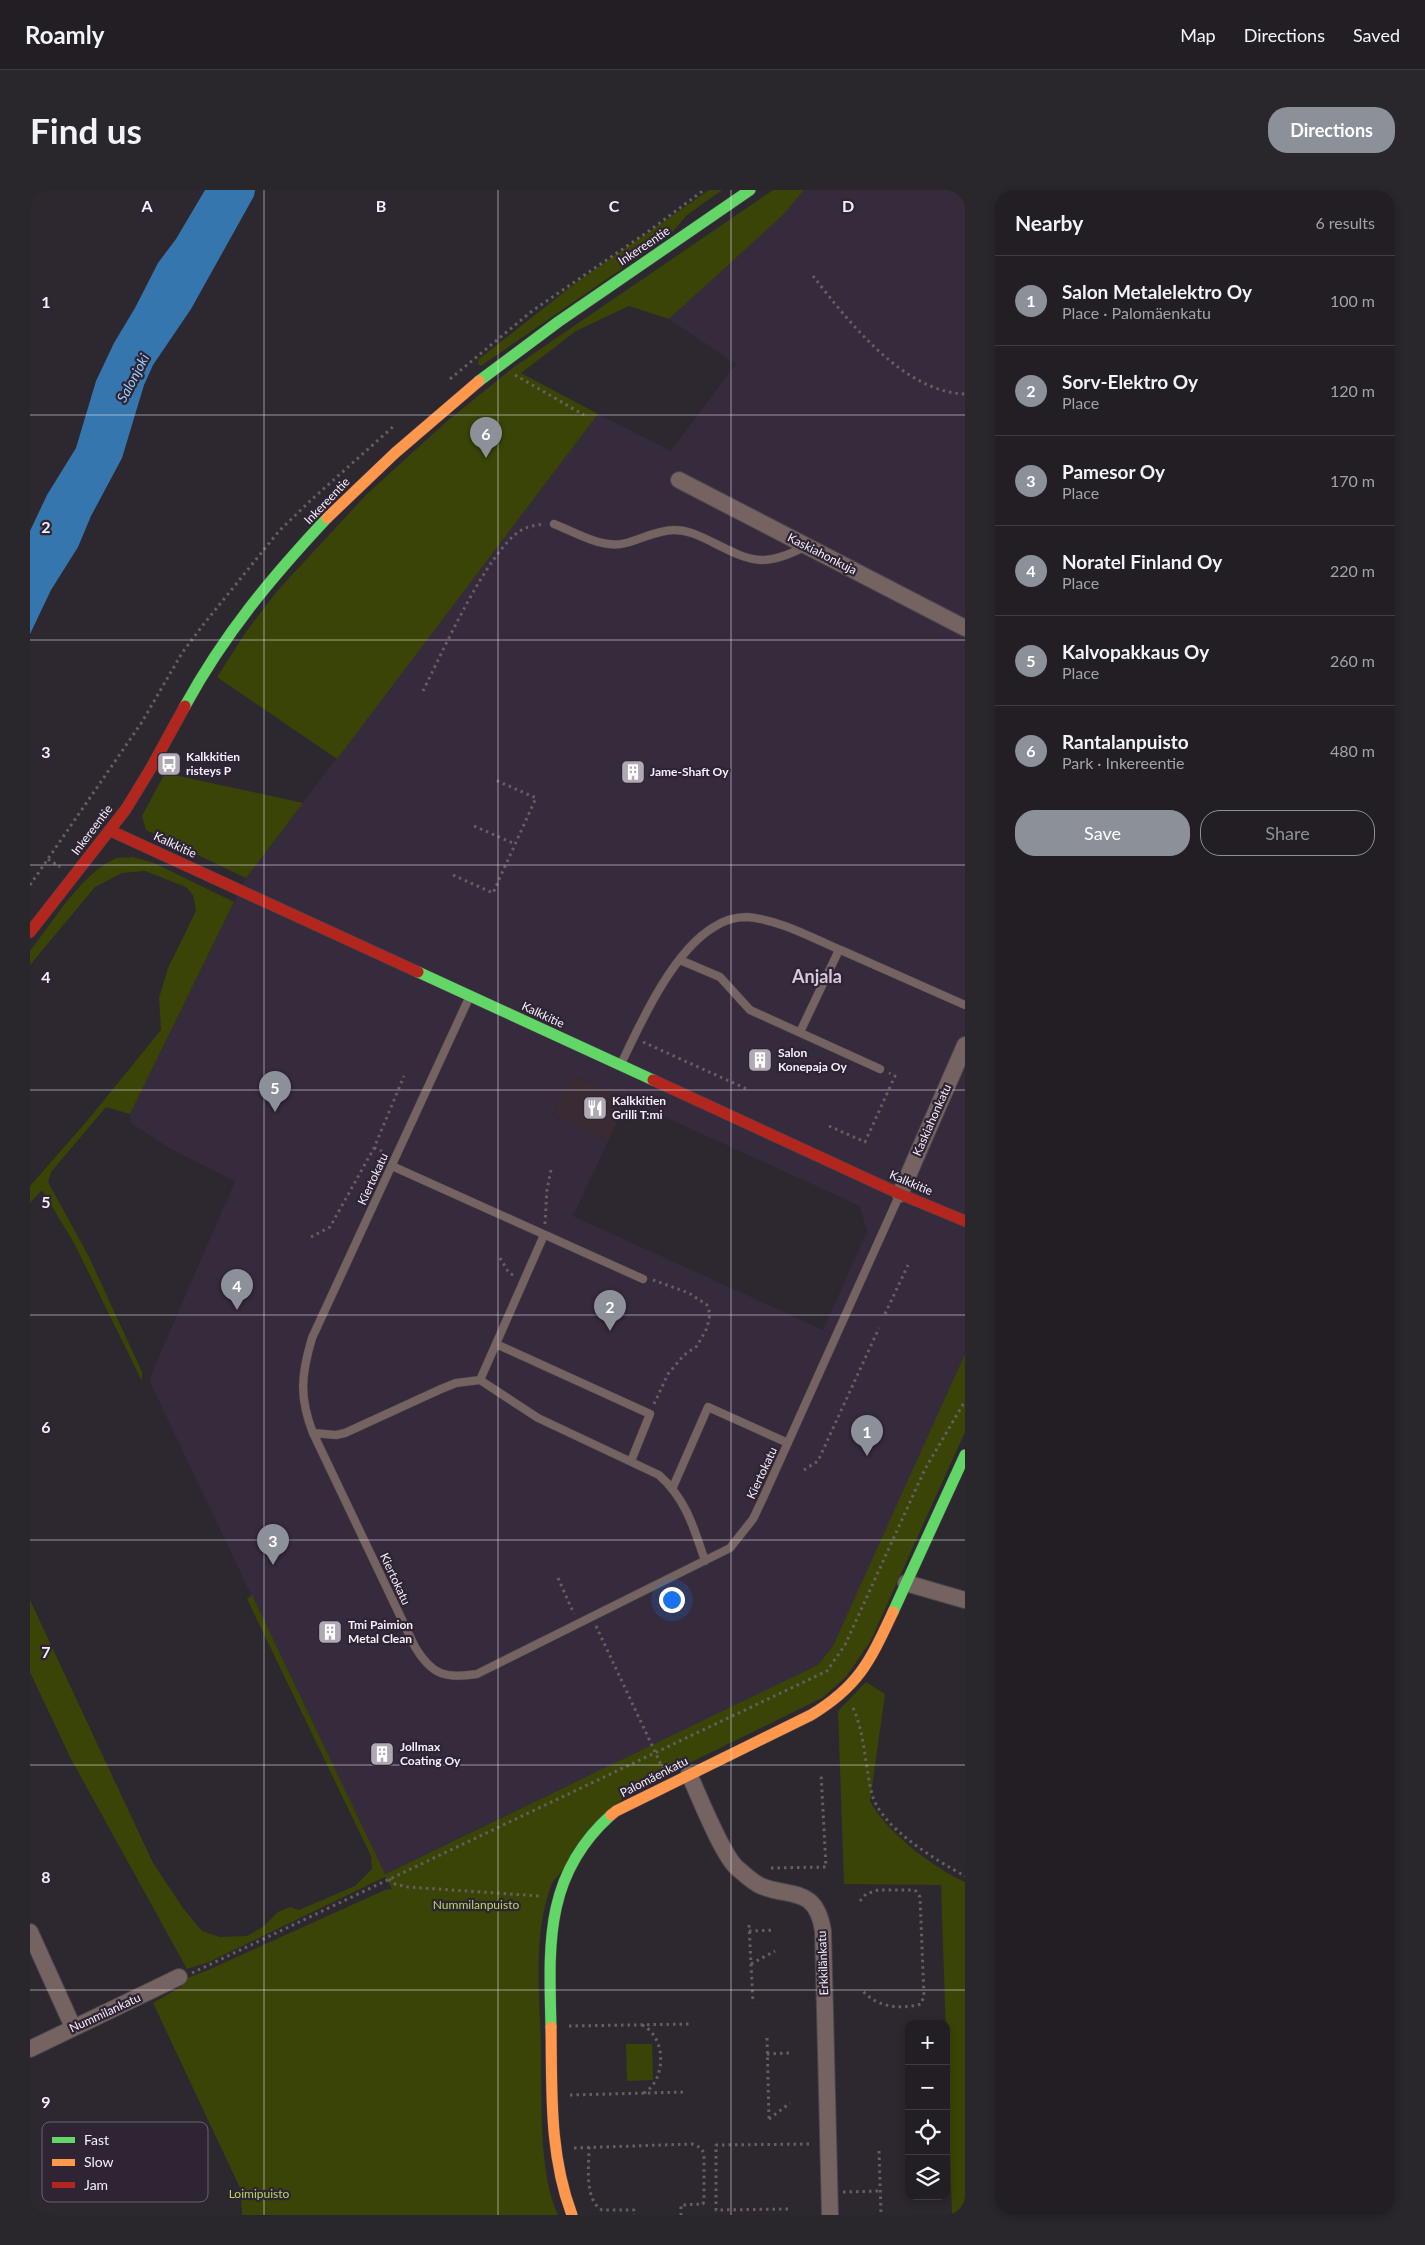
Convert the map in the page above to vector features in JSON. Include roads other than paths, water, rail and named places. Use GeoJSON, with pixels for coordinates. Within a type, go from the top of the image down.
{"type":"FeatureCollection","features":[{"type":"Feature","properties":{"kind":"street","name":"Inkereentie"},"geometry":{"type":"LineString","coordinates":[[30,932],[111,831],[140,788],[209,664],[241,616],[279,570],[357,489],[448,407],[497,367],[599,293],[750,190]]}},
{"type":"Feature","properties":{"kind":"street","name":"Kaskiahonkuja"},"geometry":{"type":"LineString","coordinates":[[679,480],[965,628]]}},
{"type":"Feature","properties":{"kind":"street","name":"Kalkkitie"},"geometry":{"type":"LineString","coordinates":[[111,831],[900,1194],[965,1221]]}},
{"type":"Feature","properties":{"kind":"street","name":"Kaskiahonkatu"},"geometry":{"type":"LineString","coordinates":[[900,1194],[965,1045]]}},
{"type":"Feature","properties":{"kind":"street","name":"Palomäenkatu"},"geometry":{"type":"LineString","coordinates":[[572,2215],[562,2190],[555,2148],[550,2026],[550,1938],[558,1897],[575,1854],[598,1827],[616,1811],[811,1715],[846,1692],[862,1673],[875,1652],[965,1455]]}},
{"type":"Feature","properties":{"kind":"street"},"geometry":{"type":"LineString","coordinates":[[906,1583],[965,1600]]}},
{"type":"Feature","properties":{"kind":"street","name":"Erkkilänkatu"},"geometry":{"type":"LineString","coordinates":[[689,1774],[725,1851],[735,1866],[758,1885],[799,1894],[806,1898],[820,1918],[823,1931],[830,2215]]}},
{"type":"Feature","properties":{"kind":"street"},"geometry":{"type":"LineString","coordinates":[[30,1932],[73,2027]]}},
{"type":"Feature","properties":{"kind":"street","name":"Nummilankatu"},"geometry":{"type":"LineString","coordinates":[[30,2049],[180,1977]]}},
{"type":"Feature","properties":{"kind":"lane"},"geometry":{"type":"LineString","coordinates":[[554,524],[603,544],[624,544],[673,530],[693,532],[744,558],[760,560],[787,556],[806,546]]}},
{"type":"Feature","properties":{"kind":"lane"},"geometry":{"type":"LineString","coordinates":[[620,1065],[665,982],[680,960],[697,941],[713,928],[726,921],[744,917],[764,920],[788,927],[965,1006]]}},
{"type":"Feature","properties":{"kind":"lane"},"geometry":{"type":"LineString","coordinates":[[800,1032],[839,950]]}},
{"type":"Feature","properties":{"kind":"lane"},"geometry":{"type":"LineString","coordinates":[[680,960],[720,977],[750,1010],[880,1069]]}},
{"type":"Feature","properties":{"kind":"lane","name":"Kiertokatu"},"geometry":{"type":"LineString","coordinates":[[470,996],[312,1338],[307,1354],[302,1386],[304,1404],[314,1433],[415,1647],[431,1669],[442,1674],[459,1677],[477,1674],[730,1548],[742,1535],[756,1512],[900,1194]]}},
{"type":"Feature","properties":{"kind":"lane"},"geometry":{"type":"LineString","coordinates":[[392,1166],[642,1279]]}},
{"type":"Feature","properties":{"kind":"lane"},"geometry":{"type":"LineString","coordinates":[[480,1380],[544,1235]]}},
{"type":"Feature","properties":{"kind":"lane"},"geometry":{"type":"LineString","coordinates":[[496,1344],[650,1414],[631,1461]]}},
{"type":"Feature","properties":{"kind":"lane"},"geometry":{"type":"LineString","coordinates":[[314,1433],[336,1435],[345,1433],[440,1389],[480,1380],[538,1418],[659,1475],[673,1487],[690,1515],[706,1561]]}},
{"type":"Feature","properties":{"kind":"lane"},"geometry":{"type":"LineString","coordinates":[[673,1487],[708,1407],[788,1443]]}},
{"type":"Feature","properties":{"kind":"water","name":"Salonjoki"},"geometry":{"type":"Polygon","coordinates":[[[205,190],[255,190],[254,196],[191,309],[153,365],[144,385],[122,458],[91,516],[78,547],[51,590],[30,634],[30,531],[47,495],[76,448],[96,381],[114,343],[135,308],[158,263],[176,239],[205,190]]]}},
{"type":"Feature","properties":{"kind":"place","name":"Rantalanpuisto"},"geometry":{"type":"Point","coordinates":[486,458]}},
{"type":"Feature","properties":{"kind":"place","name":"Kalkkitien risteys P"},"geometry":{"type":"Point","coordinates":[169,764]}},
{"type":"Feature","properties":{"kind":"place","name":"Jame-Shaft Oy"},"geometry":{"type":"Point","coordinates":[633,772]}},
{"type":"Feature","properties":{"kind":"place","name":"Salon Konepaja Oy"},"geometry":{"type":"Point","coordinates":[760,1060]}},
{"type":"Feature","properties":{"kind":"place","name":"Kalkkitien Grilli T:mi"},"geometry":{"type":"Point","coordinates":[595,1108]}},
{"type":"Feature","properties":{"kind":"place","name":"Kalvopakkaus Oy"},"geometry":{"type":"Point","coordinates":[275,1112]}},
{"type":"Feature","properties":{"kind":"place","name":"Noratel Finland Oy"},"geometry":{"type":"Point","coordinates":[237,1310]}},
{"type":"Feature","properties":{"kind":"place","name":"Sorv-Elektro Oy"},"geometry":{"type":"Point","coordinates":[610,1331]}},
{"type":"Feature","properties":{"kind":"place","name":"Salon Metalelektro Oy"},"geometry":{"type":"Point","coordinates":[867,1456]}},
{"type":"Feature","properties":{"kind":"place","name":"Pamesor Oy"},"geometry":{"type":"Point","coordinates":[273,1565]}},
{"type":"Feature","properties":{"kind":"place","name":"Tmi Paimion Metal Clean"},"geometry":{"type":"Point","coordinates":[330,1632]}},
{"type":"Feature","properties":{"kind":"place","name":"Jollmax Coating Oy"},"geometry":{"type":"Point","coordinates":[382,1754]}},
{"type":"Feature","properties":{"kind":"district","name":"Anjala"},"geometry":{"type":"Point","coordinates":[817,977]}},
{"type":"Feature","properties":{"kind":"park label","name":"Nummilanpuisto"},"geometry":{"type":"Point","coordinates":[476,1905]}},
{"type":"Feature","properties":{"kind":"park label","name":"Loimipuisto"},"geometry":{"type":"Point","coordinates":[259,2194]}}]}
